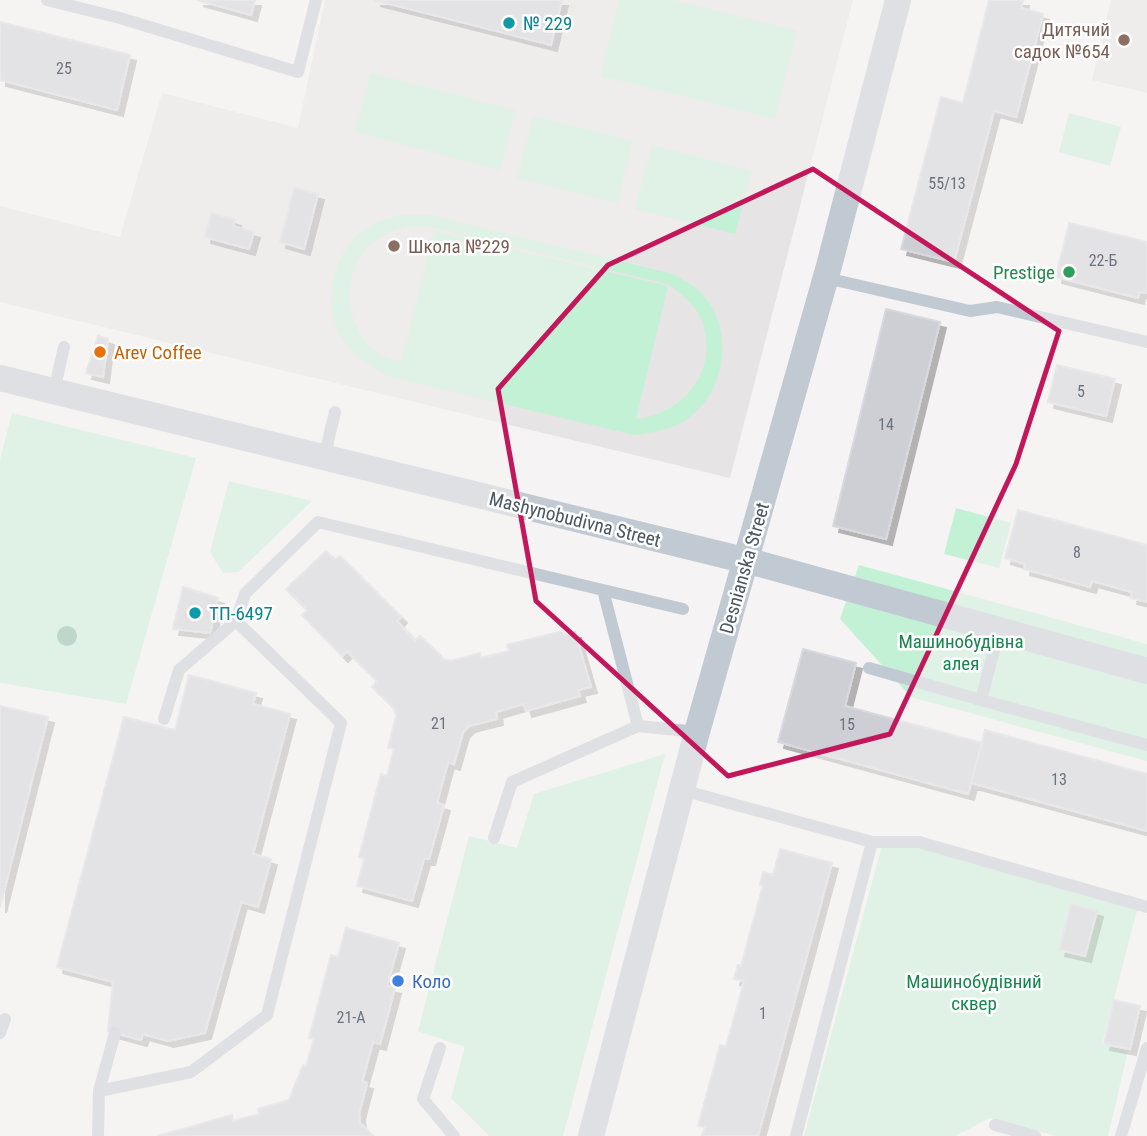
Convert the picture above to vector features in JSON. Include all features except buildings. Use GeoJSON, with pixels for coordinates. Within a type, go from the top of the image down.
{"type":"FeatureCollection","features":[{"type":"Feature","properties":{"kind":"street","name":"Desnianska Street"},"geometry":{"type":"LineString","coordinates":[[591,1136],[697,732],[826,278],[898,0]]}},
{"type":"Feature","properties":{"kind":"street","name":"Mashynobudivna Street"},"geometry":{"type":"LineString","coordinates":[[0,378],[745,561],[1147,671]]}},
{"type":"Feature","properties":{"kind":"lane"},"geometry":{"type":"LineString","coordinates":[[47,0],[120,18],[298,72],[316,0]]}},
{"type":"Feature","properties":{"kind":"lane"},"geometry":{"type":"LineString","coordinates":[[826,278],[970,311],[997,307],[1147,342]]}},
{"type":"Feature","properties":{"kind":"lane"},"geometry":{"type":"LineString","coordinates":[[54,391],[64,347]]}},
{"type":"Feature","properties":{"kind":"lane"},"geometry":{"type":"LineString","coordinates":[[324,458],[335,412]]}},
{"type":"Feature","properties":{"kind":"lane"},"geometry":{"type":"LineString","coordinates":[[164,719],[179,670],[236,621],[245,594],[318,522],[683,609]]}},
{"type":"Feature","properties":{"kind":"lane"},"geometry":{"type":"LineString","coordinates":[[603,590],[638,726]]}},
{"type":"Feature","properties":{"kind":"lane"},"geometry":{"type":"LineString","coordinates":[[99,1091],[191,1072],[267,1015],[341,723],[236,621]]}},
{"type":"Feature","properties":{"kind":"lane"},"geometry":{"type":"LineString","coordinates":[[981,700],[999,631]]}},
{"type":"Feature","properties":{"kind":"lane"},"geometry":{"type":"LineString","coordinates":[[869,668],[1147,745]]}},
{"type":"Feature","properties":{"kind":"lane"},"geometry":{"type":"LineString","coordinates":[[494,838],[512,782],[638,726],[697,732]]}},
{"type":"Feature","properties":{"kind":"lane"},"geometry":{"type":"LineString","coordinates":[[682,790],[872,842],[919,842],[1147,907]]}},
{"type":"Feature","properties":{"kind":"lane"},"geometry":{"type":"LineString","coordinates":[[796,1136],[872,842]]}},
{"type":"Feature","properties":{"kind":"lane"},"geometry":{"type":"LineString","coordinates":[[0,1033],[5,1019]]}},
{"type":"Feature","properties":{"kind":"lane"},"geometry":{"type":"LineString","coordinates":[[98,1136],[99,1091],[115,1033]]}},
{"type":"Feature","properties":{"kind":"lane"},"geometry":{"type":"LineString","coordinates":[[440,1048],[423,1099],[454,1136]]}},
{"type":"Feature","properties":{"kind":"lane"},"geometry":{"type":"LineString","coordinates":[[1121,1136],[1147,1048]]}},
{"type":"Feature","properties":{"kind":"lane"},"geometry":{"type":"LineString","coordinates":[[995,1125],[1035,1136]]}},
{"type":"Feature","properties":{"kind":"highlighted area"},"geometry":{"type":"Polygon","coordinates":[[[813,169],[1059,331],[1016,464],[890,734],[728,776],[536,601],[498,389],[608,265],[813,169]]]}},
{"type":"Feature","properties":{"kind":"shaded area","name":"Школа №229"},"geometry":{"type":"Polygon","coordinates":[[[325,0],[853,0],[730,478],[0,302],[0,206],[120,237],[162,93],[298,128],[325,0]]]}},
{"type":"Feature","properties":{"kind":"shaded area","name":"Дитячий садок №654"},"geometry":{"type":"Polygon","coordinates":[[[1111,0],[1147,0],[1147,93],[1092,80],[1111,0]]]}},
{"type":"Feature","properties":{"kind":"green space"},"geometry":{"type":"Polygon","coordinates":[[[619,0],[672,0],[797,31],[775,119],[601,76],[619,0]]]}},
{"type":"Feature","properties":{"kind":"green space"},"geometry":{"type":"Polygon","coordinates":[[[371,73],[515,110],[500,170],[355,132],[371,73]]]}},
{"type":"Feature","properties":{"kind":"green space"},"geometry":{"type":"Polygon","coordinates":[[[1069,113],[1121,127],[1110,166],[1059,152],[1069,113]]]}},
{"type":"Feature","properties":{"kind":"green space"},"geometry":{"type":"Polygon","coordinates":[[[533,116],[633,141],[617,203],[517,178],[533,116]]]}},
{"type":"Feature","properties":{"kind":"green space"},"geometry":{"type":"Polygon","coordinates":[[[652,145],[752,171],[735,234],[635,209],[652,145]]]}},
{"type":"Feature","properties":{"kind":"green space"},"geometry":{"type":"Polygon","coordinates":[[[402,215],[430,215],[673,274],[696,288],[709,302],[717,318],[722,335],[722,354],[713,389],[703,404],[684,421],[664,430],[634,435],[391,377],[362,360],[347,345],[338,330],[331,295],[340,261],[349,246],[361,233],[376,223],[402,215]],[[407,227],[384,236],[369,245],[356,266],[351,283],[353,318],[370,346],[384,356],[402,362],[434,231],[668,286],[636,419],[670,408],[694,386],[706,355],[706,337],[695,309],[668,284],[430,227],[407,227]]]}},
{"type":"Feature","properties":{"kind":"green space"},"geometry":{"type":"Polygon","coordinates":[[[12,413],[196,458],[126,704],[0,683],[0,460],[12,413]]]}},
{"type":"Feature","properties":{"kind":"green space"},"geometry":{"type":"Polygon","coordinates":[[[229,481],[312,501],[238,572],[223,573],[210,552],[229,481]]]}},
{"type":"Feature","properties":{"kind":"green space"},"geometry":{"type":"Polygon","coordinates":[[[956,508],[1011,523],[999,568],[944,554],[956,508]]]}},
{"type":"Feature","properties":{"kind":"green space","name":"Машинобудівна алея"},"geometry":{"type":"Polygon","coordinates":[[[859,565],[1147,644],[1147,761],[911,697],[840,619],[859,565]]]}},
{"type":"Feature","properties":{"kind":"green space"},"geometry":{"type":"Polygon","coordinates":[[[665,754],[563,1136],[489,1136],[451,1098],[465,1047],[418,1031],[469,836],[517,848],[534,794],[665,754]]]}},
{"type":"Feature","properties":{"kind":"green space","name":"Машинобудівний сквер"},"geometry":{"type":"Polygon","coordinates":[[[882,845],[919,845],[1138,907],[1102,1044],[1128,1051],[1108,1136],[1057,1136],[990,1118],[955,1136],[804,1136],[882,845]]]}},
{"type":"Feature","properties":{"kind":"place","name":"№ 229"},"geometry":{"type":"Point","coordinates":[509,23]}},
{"type":"Feature","properties":{"kind":"place","name":"Дитячий садок №654"},"geometry":{"type":"Point","coordinates":[1124,40]}},
{"type":"Feature","properties":{"kind":"place","name":"Школа №229"},"geometry":{"type":"Point","coordinates":[394,246]}},
{"type":"Feature","properties":{"kind":"place","name":"Prestige"},"geometry":{"type":"Point","coordinates":[1069,272]}},
{"type":"Feature","properties":{"kind":"place","name":"Arev Coffee"},"geometry":{"type":"Point","coordinates":[100,352]}},
{"type":"Feature","properties":{"kind":"place","name":"ТП-6497"},"geometry":{"type":"Point","coordinates":[195,613]}},
{"type":"Feature","properties":{"kind":"place","name":"Коло"},"geometry":{"type":"Point","coordinates":[398,981]}}]}
